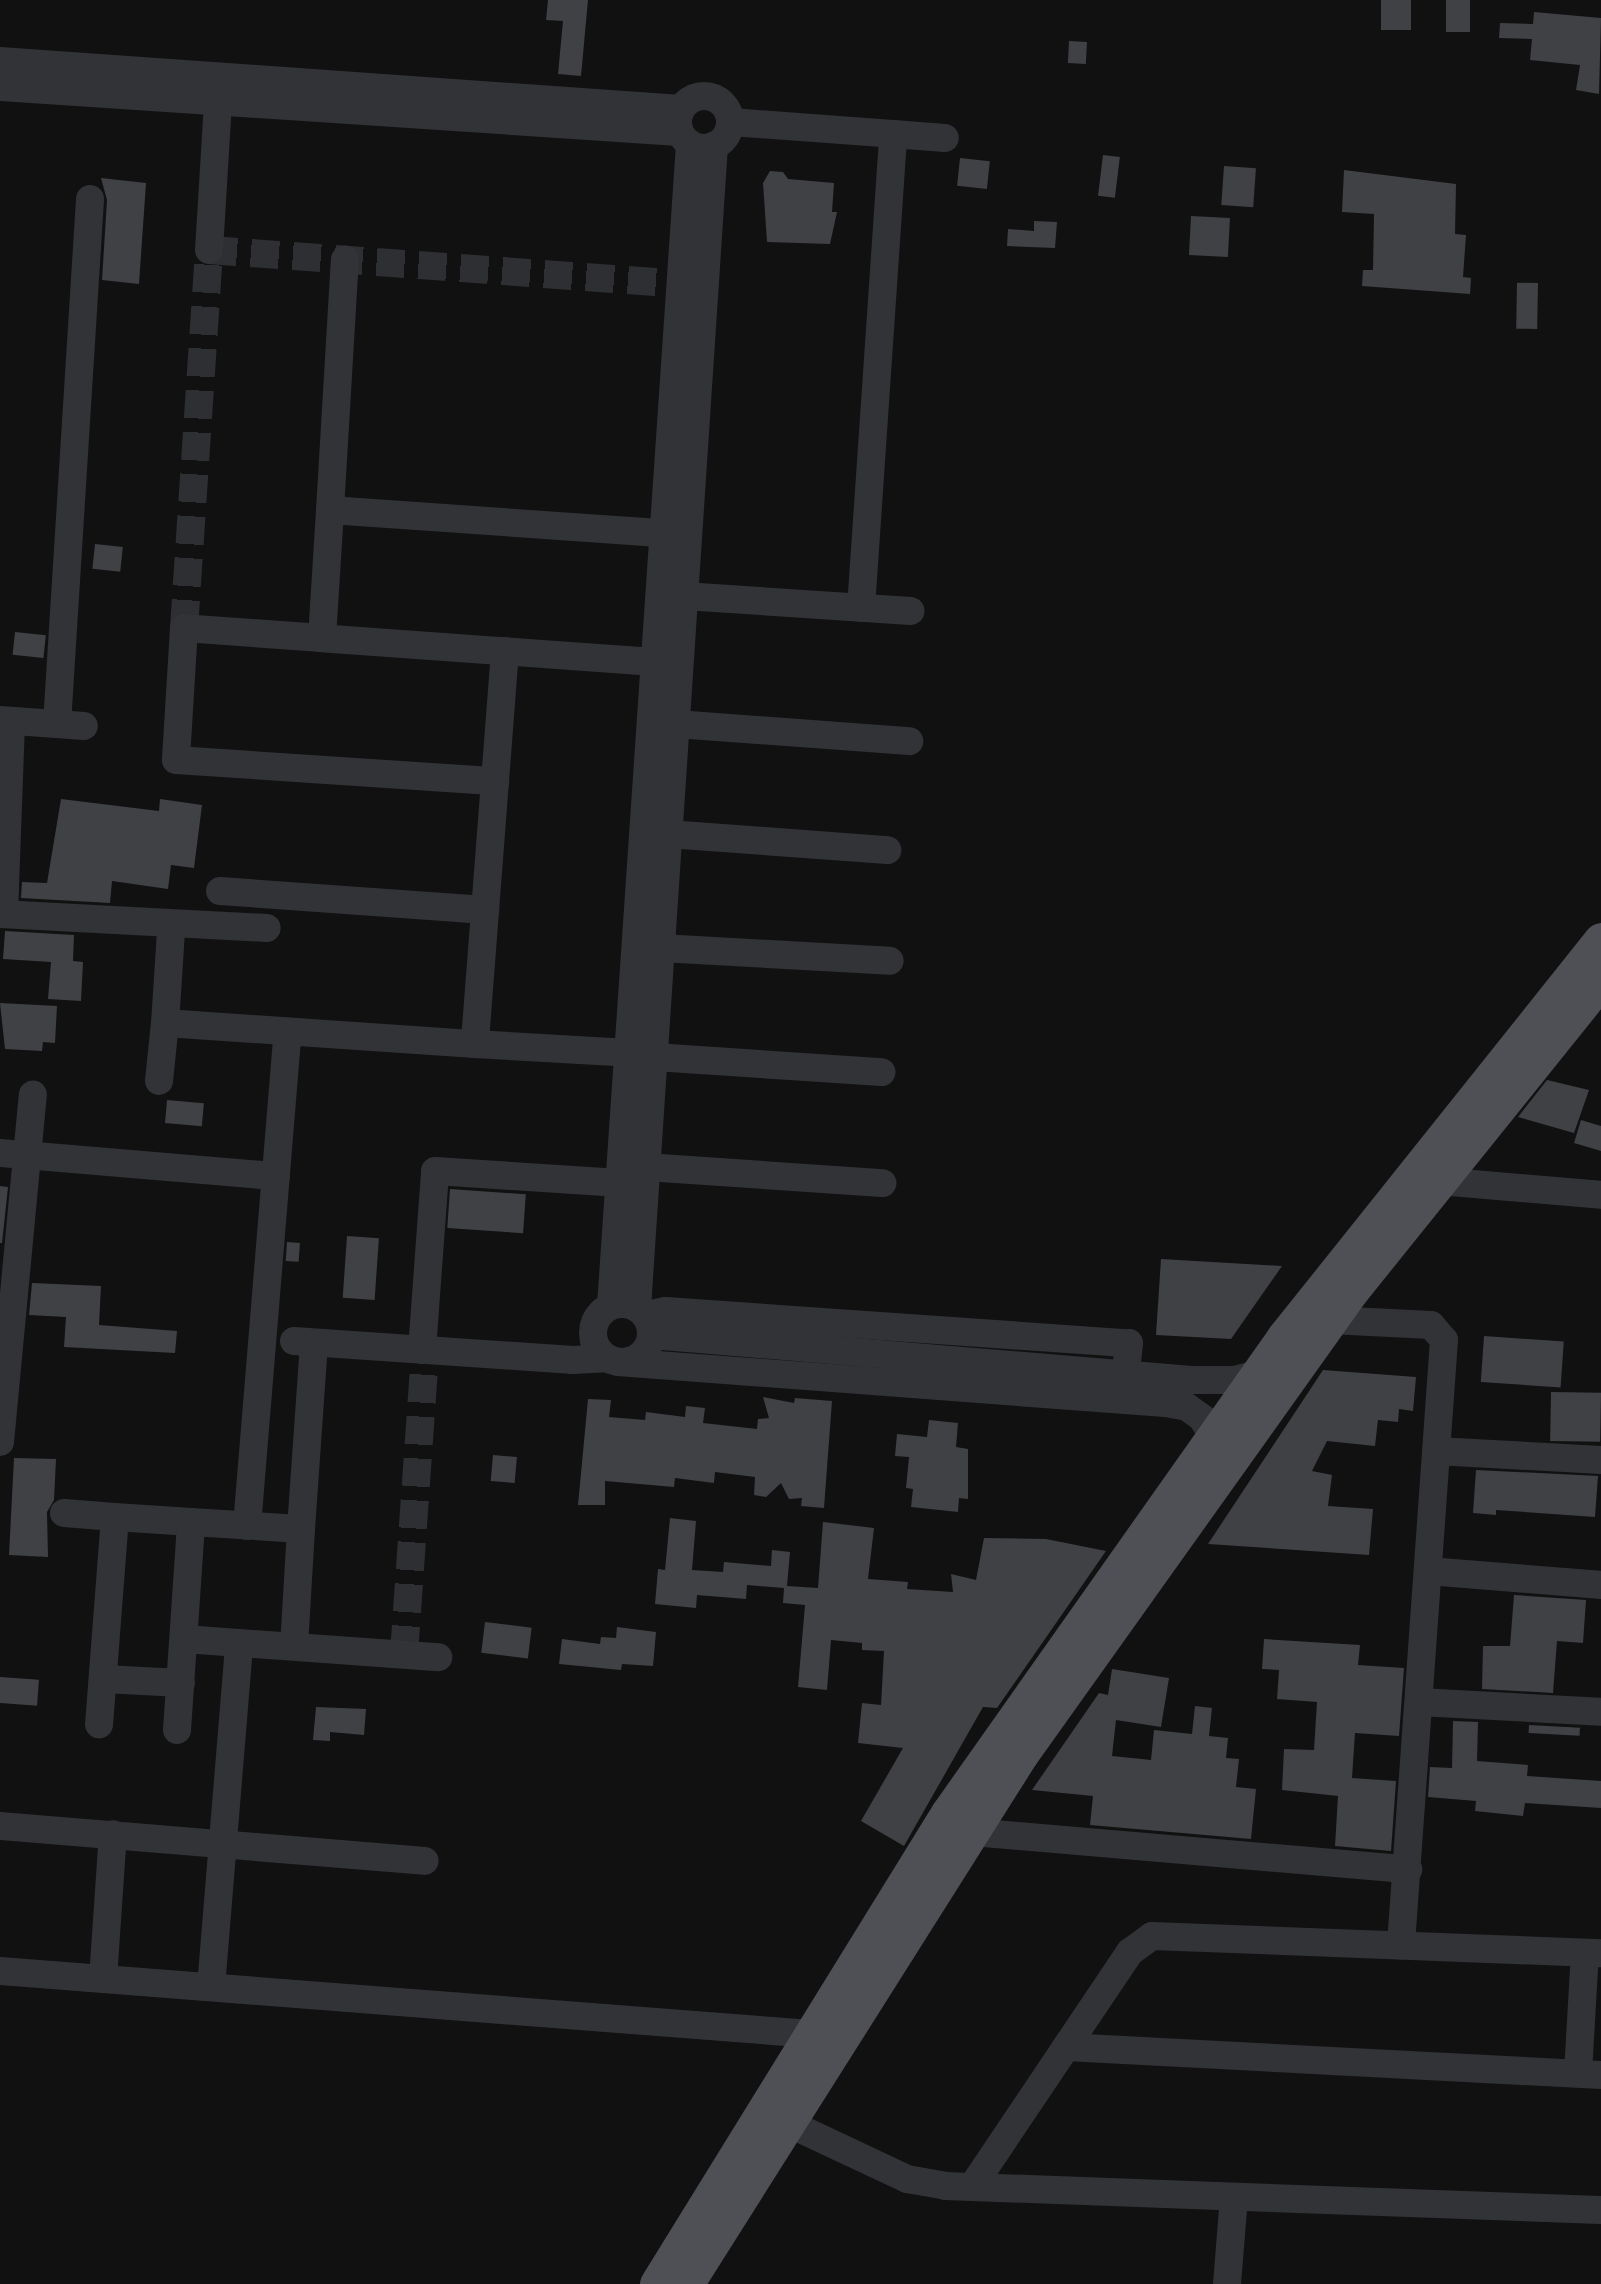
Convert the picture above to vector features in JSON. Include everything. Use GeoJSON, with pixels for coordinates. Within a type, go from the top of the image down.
{"type":"FeatureCollection","features":[{"type":"Feature","properties":{"kind":"main road"},"geometry":{"type":"LineString","coordinates":[[686,2284],[693,2250],[812,2034],[948,1813],[1168,1526],[1439,1181],[1494,1091],[1601,940]]}},
{"type":"Feature","properties":{"kind":"main road"},"geometry":{"type":"LineString","coordinates":[[657,2284],[693,2250],[788,2123],[1168,1526],[1214,1437],[1258,1374],[1494,1091],[1601,980]]}},
{"type":"Feature","properties":{"kind":"street"},"geometry":{"type":"LineString","coordinates":[[0,61],[221,92],[691,133],[728,133],[731,122],[729,109],[710,96],[693,97],[691,133],[654,662],[641,1055],[646,1167],[636,1316]]}},
{"type":"Feature","properties":{"kind":"street"},"geometry":{"type":"LineString","coordinates":[[0,87],[221,92]]}},
{"type":"Feature","properties":{"kind":"street"},"geometry":{"type":"LineString","coordinates":[[209,250],[221,92]]}},
{"type":"Feature","properties":{"kind":"street"},"geometry":{"type":"LineString","coordinates":[[731,122],[945,138]]}},
{"type":"Feature","properties":{"kind":"street"},"geometry":{"type":"LineString","coordinates":[[612,1360],[641,1355],[620,1182],[661,948],[684,596],[691,133]]}},
{"type":"Feature","properties":{"kind":"street"},"geometry":{"type":"LineString","coordinates":[[861,608],[893,134]]}},
{"type":"Feature","properties":{"kind":"street"},"geometry":{"type":"LineString","coordinates":[[90,199],[71,725],[6,720],[2,914],[267,928]]}},
{"type":"Feature","properties":{"kind":"street"},"geometry":{"type":"LineString","coordinates":[[322,638],[345,260]]}},
{"type":"Feature","properties":{"kind":"street"},"geometry":{"type":"LineString","coordinates":[[330,510],[663,533]]}},
{"type":"Feature","properties":{"kind":"street"},"geometry":{"type":"LineString","coordinates":[[684,596],[911,611]]}},
{"type":"Feature","properties":{"kind":"street"},"geometry":{"type":"LineString","coordinates":[[495,781],[175,768],[184,628],[654,662]]}},
{"type":"Feature","properties":{"kind":"street"},"geometry":{"type":"LineString","coordinates":[[475,1044],[506,651]]}},
{"type":"Feature","properties":{"kind":"street"},"geometry":{"type":"LineString","coordinates":[[676,724],[909,741]]}},
{"type":"Feature","properties":{"kind":"street"},"geometry":{"type":"LineString","coordinates":[[668,834],[887,850]]}},
{"type":"Feature","properties":{"kind":"street"},"geometry":{"type":"LineString","coordinates":[[220,891],[485,910]]}},
{"type":"Feature","properties":{"kind":"street"},"geometry":{"type":"LineString","coordinates":[[159,1081],[171,931]]}},
{"type":"Feature","properties":{"kind":"street"},"geometry":{"type":"LineString","coordinates":[[661,948],[890,961]]}},
{"type":"Feature","properties":{"kind":"street"},"geometry":{"type":"LineString","coordinates":[[164,1023],[883,1072]]}},
{"type":"Feature","properties":{"kind":"street"},"geometry":{"type":"LineString","coordinates":[[247,1526],[288,1032]]}},
{"type":"Feature","properties":{"kind":"street"},"geometry":{"type":"LineString","coordinates":[[0,1442],[33,1095]]}},
{"type":"Feature","properties":{"kind":"street"},"geometry":{"type":"LineString","coordinates":[[0,1153],[276,1176]]}},
{"type":"Feature","properties":{"kind":"street"},"geometry":{"type":"LineString","coordinates":[[646,1167],[881,1182]]}},
{"type":"Feature","properties":{"kind":"street"},"geometry":{"type":"LineString","coordinates":[[422,1350],[435,1171],[620,1182]]}},
{"type":"Feature","properties":{"kind":"street"},"geometry":{"type":"LineString","coordinates":[[1439,1181],[1601,1195]]}},
{"type":"Feature","properties":{"kind":"street"},"geometry":{"type":"LineString","coordinates":[[612,1360],[592,1337],[600,1313],[636,1316],[666,1311],[1129,1343],[1126,1372],[1219,1381],[1258,1374]]}},
{"type":"Feature","properties":{"kind":"street"},"geometry":{"type":"LineString","coordinates":[[1330,1321],[1432,1325],[1444,1340],[1401,1945]]}},
{"type":"Feature","properties":{"kind":"street"},"geometry":{"type":"LineString","coordinates":[[294,1646],[301,1529],[304,1342],[573,1360],[612,1360],[1165,1403],[1187,1407],[1202,1418],[1214,1437]]}},
{"type":"Feature","properties":{"kind":"street"},"geometry":{"type":"LineString","coordinates":[[1436,1451],[1601,1460]]}},
{"type":"Feature","properties":{"kind":"street"},"geometry":{"type":"LineString","coordinates":[[64,1513],[301,1529]]}},
{"type":"Feature","properties":{"kind":"street"},"geometry":{"type":"LineString","coordinates":[[99,1724],[115,1517]]}},
{"type":"Feature","properties":{"kind":"street"},"geometry":{"type":"LineString","coordinates":[[177,1730],[191,1522]]}},
{"type":"Feature","properties":{"kind":"street"},"geometry":{"type":"LineString","coordinates":[[1428,1571],[1601,1585]]}},
{"type":"Feature","properties":{"kind":"street"},"geometry":{"type":"LineString","coordinates":[[184,1639],[438,1657]]}},
{"type":"Feature","properties":{"kind":"street"},"geometry":{"type":"LineString","coordinates":[[211,1987],[239,1643]]}},
{"type":"Feature","properties":{"kind":"street"},"geometry":{"type":"LineString","coordinates":[[104,1679],[181,1683]]}},
{"type":"Feature","properties":{"kind":"street"},"geometry":{"type":"LineString","coordinates":[[1419,1702],[1601,1712]]}},
{"type":"Feature","properties":{"kind":"street"},"geometry":{"type":"LineString","coordinates":[[0,1838],[0,1826],[425,1861]]}},
{"type":"Feature","properties":{"kind":"street"},"geometry":{"type":"LineString","coordinates":[[972,1832],[1408,1869]]}},
{"type":"Feature","properties":{"kind":"street"},"geometry":{"type":"LineString","coordinates":[[103,1979],[113,1834]]}},
{"type":"Feature","properties":{"kind":"street"},"geometry":{"type":"LineString","coordinates":[[972,2187],[1066,2047],[1130,1952],[1152,1936],[1593,1953],[1590,2074],[1066,2047]]}},
{"type":"Feature","properties":{"kind":"street"},"geometry":{"type":"LineString","coordinates":[[0,1971],[812,2034]]}},
{"type":"Feature","properties":{"kind":"street"},"geometry":{"type":"LineString","coordinates":[[788,2123],[907,2179],[972,2187],[1601,2210]]}},
{"type":"Feature","properties":{"kind":"street"},"geometry":{"type":"LineString","coordinates":[[1227,2284],[1234,2197]]}},
{"type":"Feature","properties":{"kind":"building"},"geometry":{"type":"Polygon","coordinates":[[[548,0],[588,0],[581,76],[558,74],[563,21],[546,20],[548,0]]]}},
{"type":"Feature","properties":{"kind":"building"},"geometry":{"type":"Polygon","coordinates":[[[1381,0],[1411,0],[1411,30],[1381,30],[1381,0]]]}},
{"type":"Feature","properties":{"kind":"building"},"geometry":{"type":"Polygon","coordinates":[[[1446,0],[1470,0],[1470,32],[1446,32],[1446,0]]]}},
{"type":"Feature","properties":{"kind":"building"},"geometry":{"type":"Polygon","coordinates":[[[1534,12],[1601,18],[1599,94],[1576,90],[1580,65],[1530,60],[1532,39],[1499,38],[1500,23],[1533,24],[1534,12]]]}},
{"type":"Feature","properties":{"kind":"building"},"geometry":{"type":"Polygon","coordinates":[[[1069,41],[1087,42],[1086,64],[1068,63],[1069,41]]]}},
{"type":"Feature","properties":{"kind":"building"},"geometry":{"type":"Polygon","coordinates":[[[1103,155],[1120,157],[1115,198],[1098,196],[1103,155]]]}},
{"type":"Feature","properties":{"kind":"building"},"geometry":{"type":"Polygon","coordinates":[[[960,158],[990,161],[987,189],[957,186],[960,158]]]}},
{"type":"Feature","properties":{"kind":"building"},"geometry":{"type":"Polygon","coordinates":[[[1224,166],[1256,168],[1253,207],[1221,205],[1224,166]]]}},
{"type":"Feature","properties":{"kind":"building"},"geometry":{"type":"Polygon","coordinates":[[[1344,170],[1456,184],[1455,234],[1466,235],[1463,277],[1471,278],[1470,294],[1362,286],[1363,270],[1373,270],[1374,214],[1342,212],[1344,170]]]}},
{"type":"Feature","properties":{"kind":"building"},"geometry":{"type":"Polygon","coordinates":[[[770,171],[783,172],[788,179],[834,183],[832,212],[837,212],[830,244],[767,242],[763,183],[770,171]]]}},
{"type":"Feature","properties":{"kind":"building"},"geometry":{"type":"Polygon","coordinates":[[[101,178],[146,183],[139,284],[102,280],[107,200],[101,178]]]}},
{"type":"Feature","properties":{"kind":"building"},"geometry":{"type":"Polygon","coordinates":[[[1191,216],[1230,218],[1228,257],[1189,255],[1191,216]]]}},
{"type":"Feature","properties":{"kind":"building"},"geometry":{"type":"Polygon","coordinates":[[[1034,221],[1057,222],[1055,248],[1007,246],[1008,229],[1034,231],[1034,221]]]}},
{"type":"Feature","properties":{"kind":"building"},"geometry":{"type":"Polygon","coordinates":[[[1517,283],[1538,283],[1537,329],[1516,329],[1517,283]]]}},
{"type":"Feature","properties":{"kind":"building"},"geometry":{"type":"Polygon","coordinates":[[[95,544],[123,547],[120,572],[92,569],[95,544]]]}},
{"type":"Feature","properties":{"kind":"building"},"geometry":{"type":"Polygon","coordinates":[[[15,632],[46,635],[43,658],[13,655],[15,632]]]}},
{"type":"Feature","properties":{"kind":"building"},"geometry":{"type":"Polygon","coordinates":[[[61,799],[159,811],[160,799],[202,805],[194,868],[171,865],[168,889],[112,881],[110,903],[21,898],[22,882],[47,883],[61,799]]]}},
{"type":"Feature","properties":{"kind":"building"},"geometry":{"type":"Polygon","coordinates":[[[5,931],[74,935],[73,961],[83,962],[81,1001],[48,999],[51,962],[3,959],[5,931]]]}},
{"type":"Feature","properties":{"kind":"building"},"geometry":{"type":"Polygon","coordinates":[[[0,1003],[57,1006],[55,1043],[43,1042],[42,1051],[5,1049],[0,1003]]]}},
{"type":"Feature","properties":{"kind":"building"},"geometry":{"type":"Polygon","coordinates":[[[1547,1080],[1589,1090],[1574,1133],[1518,1117],[1547,1080]]]}},
{"type":"Feature","properties":{"kind":"building"},"geometry":{"type":"Polygon","coordinates":[[[167,1100],[204,1103],[202,1126],[165,1123],[167,1100]]]}},
{"type":"Feature","properties":{"kind":"building"},"geometry":{"type":"Polygon","coordinates":[[[1581,1120],[1601,1126],[1601,1151],[1574,1143],[1581,1120]]]}},
{"type":"Feature","properties":{"kind":"building"},"geometry":{"type":"Polygon","coordinates":[[[0,1186],[8,1187],[2,1243],[0,1243],[0,1186]]]}},
{"type":"Feature","properties":{"kind":"building"},"geometry":{"type":"Polygon","coordinates":[[[450,1189],[526,1194],[523,1233],[447,1228],[450,1189]]]}},
{"type":"Feature","properties":{"kind":"building"},"geometry":{"type":"Polygon","coordinates":[[[347,1236],[379,1238],[375,1300],[343,1298],[347,1236]]]}},
{"type":"Feature","properties":{"kind":"building"},"geometry":{"type":"Polygon","coordinates":[[[287,1242],[300,1243],[299,1262],[286,1261],[287,1242]]]}},
{"type":"Feature","properties":{"kind":"building"},"geometry":{"type":"Polygon","coordinates":[[[1161,1259],[1282,1266],[1231,1339],[1156,1335],[1161,1259]]]}},
{"type":"Feature","properties":{"kind":"building"},"geometry":{"type":"Polygon","coordinates":[[[32,1283],[101,1286],[99,1325],[177,1331],[175,1353],[64,1347],[66,1317],[29,1315],[32,1283]]]}},
{"type":"Feature","properties":{"kind":"building"},"geometry":{"type":"Polygon","coordinates":[[[1484,1336],[1564,1342],[1561,1387],[1481,1382],[1484,1336]]]}},
{"type":"Feature","properties":{"kind":"building"},"geometry":{"type":"Polygon","coordinates":[[[1323,1370],[1416,1377],[1413,1411],[1399,1409],[1398,1422],[1378,1420],[1375,1446],[1327,1441],[1312,1471],[1332,1475],[1328,1506],[1373,1509],[1369,1555],[1208,1544],[1323,1370]]]}},
{"type":"Feature","properties":{"kind":"building"},"geometry":{"type":"Polygon","coordinates":[[[1551,1392],[1601,1393],[1600,1442],[1550,1441],[1551,1392]]]}},
{"type":"Feature","properties":{"kind":"building"},"geometry":{"type":"Polygon","coordinates":[[[763,1397],[794,1403],[795,1398],[832,1401],[824,1508],[801,1506],[802,1498],[789,1499],[781,1483],[766,1497],[754,1495],[755,1477],[715,1472],[714,1483],[675,1478],[674,1487],[605,1481],[605,1505],[578,1505],[588,1399],[611,1400],[609,1417],[645,1420],[646,1412],[685,1417],[686,1406],[705,1408],[703,1423],[757,1429],[758,1419],[769,1418],[763,1397]]]}},
{"type":"Feature","properties":{"kind":"building"},"geometry":{"type":"Polygon","coordinates":[[[929,1420],[958,1423],[956,1447],[968,1449],[968,1499],[959,1498],[958,1512],[911,1507],[913,1489],[906,1488],[909,1457],[895,1456],[897,1434],[927,1437],[929,1420]]]}},
{"type":"Feature","properties":{"kind":"building"},"geometry":{"type":"Polygon","coordinates":[[[493,1455],[517,1457],[515,1483],[491,1481],[493,1455]]]}},
{"type":"Feature","properties":{"kind":"building"},"geometry":{"type":"Polygon","coordinates":[[[14,1458],[56,1459],[54,1500],[47,1512],[48,1557],[9,1555],[14,1458]]]}},
{"type":"Feature","properties":{"kind":"building"},"geometry":{"type":"Polygon","coordinates":[[[1476,1470],[1598,1476],[1595,1517],[1496,1510],[1496,1515],[1473,1513],[1476,1470]]]}},
{"type":"Feature","properties":{"kind":"building"},"geometry":{"type":"Polygon","coordinates":[[[670,1518],[696,1521],[692,1570],[723,1572],[724,1562],[771,1566],[772,1550],[790,1552],[787,1586],[818,1588],[823,1522],[874,1528],[868,1579],[908,1582],[907,1589],[953,1592],[951,1574],[976,1580],[984,1538],[1046,1539],[1106,1551],[997,1708],[983,1707],[904,1846],[861,1821],[903,1748],[858,1743],[862,1703],[881,1705],[884,1651],[862,1650],[862,1643],[831,1640],[827,1690],[798,1687],[805,1605],[783,1603],[784,1588],[747,1585],[746,1599],[697,1595],[696,1608],[655,1604],[658,1569],[665,1570],[670,1518]]]}},
{"type":"Feature","properties":{"kind":"building"},"geometry":{"type":"Polygon","coordinates":[[[1514,1595],[1586,1600],[1583,1643],[1557,1641],[1553,1693],[1482,1689],[1483,1646],[1510,1646],[1514,1595]]]}},
{"type":"Feature","properties":{"kind":"building"},"geometry":{"type":"Polygon","coordinates":[[[485,1622],[532,1628],[528,1658],[481,1653],[485,1622]]]}},
{"type":"Feature","properties":{"kind":"building"},"geometry":{"type":"Polygon","coordinates":[[[617,1627],[656,1632],[653,1666],[622,1664],[621,1670],[559,1664],[562,1639],[600,1644],[601,1637],[616,1638],[617,1627]]]}},
{"type":"Feature","properties":{"kind":"building"},"geometry":{"type":"Polygon","coordinates":[[[1264,1639],[1360,1645],[1358,1665],[1404,1668],[1399,1736],[1355,1733],[1352,1778],[1396,1781],[1391,1851],[1335,1846],[1338,1796],[1282,1790],[1284,1749],[1314,1750],[1317,1702],[1277,1699],[1279,1670],[1262,1669],[1264,1639]]]}},
{"type":"Feature","properties":{"kind":"building"},"geometry":{"type":"Polygon","coordinates":[[[1112,1669],[1169,1678],[1161,1727],[1116,1720],[1112,1756],[1151,1760],[1154,1730],[1192,1734],[1195,1706],[1212,1708],[1209,1736],[1228,1738],[1226,1758],[1239,1759],[1236,1787],[1256,1789],[1251,1839],[1090,1825],[1093,1796],[1032,1790],[1099,1693],[1108,1695],[1112,1669]]]}},
{"type":"Feature","properties":{"kind":"building"},"geometry":{"type":"Polygon","coordinates":[[[0,1677],[39,1680],[37,1706],[0,1703],[0,1677]]]}},
{"type":"Feature","properties":{"kind":"building"},"geometry":{"type":"Polygon","coordinates":[[[316,1707],[366,1709],[364,1735],[330,1732],[330,1741],[313,1740],[316,1707]]]}},
{"type":"Feature","properties":{"kind":"building"},"geometry":{"type":"Polygon","coordinates":[[[1453,1721],[1478,1722],[1477,1761],[1528,1765],[1527,1776],[1601,1781],[1601,1808],[1525,1803],[1523,1816],[1475,1811],[1476,1801],[1428,1797],[1430,1767],[1452,1768],[1453,1721]]]}},
{"type":"Feature","properties":{"kind":"building"},"geometry":{"type":"Polygon","coordinates":[[[1529,1725],[1580,1728],[1580,1736],[1529,1733],[1529,1725]]]}},
{"type":"Feature","properties":{"kind":"tunnel"},"geometry":{"type":"LineString","coordinates":[[184,628],[209,250],[680,284]]}},
{"type":"Feature","properties":{"kind":"tunnel"},"geometry":{"type":"LineString","coordinates":[[404,1654],[425,1350]]}}]}
